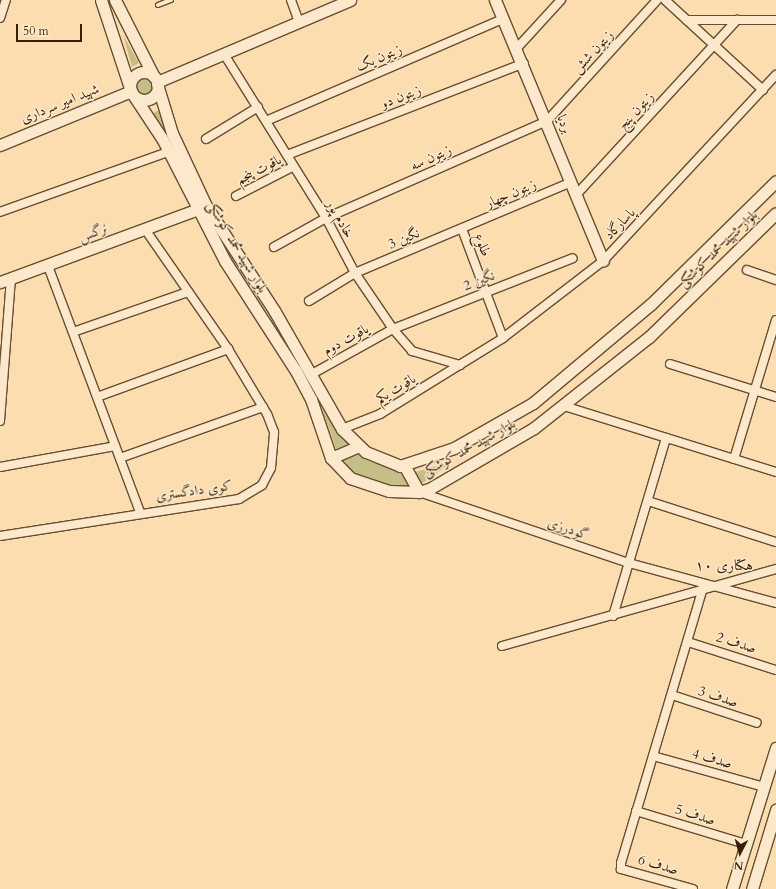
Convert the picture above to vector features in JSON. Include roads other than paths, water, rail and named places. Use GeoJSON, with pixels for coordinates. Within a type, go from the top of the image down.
{"type":"FeatureCollection","features":[{"type":"Feature","properties":{"kind":"main road","name":"بلوار شهید محمد کوشکی"},"geometry":{"type":"LineString","coordinates":[[101,0],[131,91],[168,152],[196,210],[296,371],[311,399],[331,458],[340,470],[362,483],[389,491],[419,492],[494,452],[564,406],[666,322],[776,213]]}},
{"type":"Feature","properties":{"kind":"main road","name":"بلوار شهید محمد کوشکی"},"geometry":{"type":"LineString","coordinates":[[115,0],[156,81],[172,133],[206,206],[312,374],[342,429],[359,446],[381,459],[404,465],[454,448],[545,393],[651,304],[776,181]]}},
{"type":"Feature","properties":{"kind":"main road"},"geometry":{"type":"LineString","coordinates":[[156,81],[154,96],[146,100],[131,91],[138,74],[156,81],[224,54],[350,0]]}},
{"type":"Feature","properties":{"kind":"main road","name":"بردیا"},"geometry":{"type":"LineString","coordinates":[[494,0],[524,63],[603,261]]}},
{"type":"Feature","properties":{"kind":"main road","name":"شهید امیر سرداری"},"geometry":{"type":"LineString","coordinates":[[0,145],[131,91]]}},
{"type":"Feature","properties":{"kind":"main road","name":"نرگس"},"geometry":{"type":"LineString","coordinates":[[0,282],[48,266],[196,210]]}},
{"type":"Feature","properties":{"kind":"main road"},"geometry":{"type":"LineString","coordinates":[[331,458],[359,446]]}},
{"type":"Feature","properties":{"kind":"main road"},"geometry":{"type":"LineString","coordinates":[[404,465],[419,492]]}},
{"type":"Feature","properties":{"kind":"main road"},"geometry":{"type":"LineString","coordinates":[[732,889],[776,748]]}},
{"type":"Feature","properties":{"kind":"main road"},"geometry":{"type":"LineString","coordinates":[[752,889],[776,810]]}},
{"type":"Feature","properties":{"kind":"street"},"geometry":{"type":"LineString","coordinates":[[0,18],[6,0]]}},
{"type":"Feature","properties":{"kind":"street"},"geometry":{"type":"LineString","coordinates":[[291,0],[299,22]]}},
{"type":"Feature","properties":{"kind":"street"},"geometry":{"type":"LineString","coordinates":[[517,48],[561,0]]}},
{"type":"Feature","properties":{"kind":"street","name":"زیتون شش"},"geometry":{"type":"LineString","coordinates":[[547,121],[657,0]]}},
{"type":"Feature","properties":{"kind":"street"},"geometry":{"type":"LineString","coordinates":[[665,0],[763,90]]}},
{"type":"Feature","properties":{"kind":"street","name":"زیتون یک"},"geometry":{"type":"LineString","coordinates":[[266,121],[503,20]]}},
{"type":"Feature","properties":{"kind":"street"},"geometry":{"type":"LineString","coordinates":[[687,20],[776,20]]}},
{"type":"Feature","properties":{"kind":"street","name":"زیتون پنج"},"geometry":{"type":"LineString","coordinates":[[576,195],[715,46],[737,20]]}},
{"type":"Feature","properties":{"kind":"street","name":"خادم پور"},"geometry":{"type":"LineString","coordinates":[[224,54],[326,218],[356,273],[393,329],[412,351],[460,365]]}},
{"type":"Feature","properties":{"kind":"street","name":"زیتون دو"},"geometry":{"type":"LineString","coordinates":[[287,155],[524,63]]}},
{"type":"Feature","properties":{"kind":"street","name":"پاسارگاد"},"geometry":{"type":"LineString","coordinates":[[460,365],[503,338],[603,261],[776,75]]}},
{"type":"Feature","properties":{"kind":"street"},"geometry":{"type":"LineString","coordinates":[[206,138],[258,107]]}},
{"type":"Feature","properties":{"kind":"street","name":"زیتون سه"},"geometry":{"type":"LineString","coordinates":[[274,247],[326,218],[547,121]]}},
{"type":"Feature","properties":{"kind":"street"},"geometry":{"type":"LineString","coordinates":[[0,212],[168,152]]}},
{"type":"Feature","properties":{"kind":"street","name":"یاقوت پنجم"},"geometry":{"type":"LineString","coordinates":[[236,196],[294,166]]}},
{"type":"Feature","properties":{"kind":"street","name":"زیتون چهار"},"geometry":{"type":"LineString","coordinates":[[462,229],[571,182]]}},
{"type":"Feature","properties":{"kind":"street","name":"کوی دادگستری"},"geometry":{"type":"LineString","coordinates":[[0,536],[140,512],[239,499],[262,485],[275,450],[274,432],[263,407],[228,349],[145,229]]}},
{"type":"Feature","properties":{"kind":"street","name":"نگین 3"},"geometry":{"type":"LineString","coordinates":[[308,301],[356,273],[462,229]]}},
{"type":"Feature","properties":{"kind":"street","name":"طلوع"},"geometry":{"type":"LineString","coordinates":[[462,229],[487,292],[503,338]]}},
{"type":"Feature","properties":{"kind":"street","name":"نگین 2"},"geometry":{"type":"LineString","coordinates":[[393,329],[573,258]]}},
{"type":"Feature","properties":{"kind":"street"},"geometry":{"type":"LineString","coordinates":[[48,266],[140,512]]}},
{"type":"Feature","properties":{"kind":"street"},"geometry":{"type":"LineString","coordinates":[[747,270],[776,280]]}},
{"type":"Feature","properties":{"kind":"street"},"geometry":{"type":"LineString","coordinates":[[0,421],[3,353],[11,279]]}},
{"type":"Feature","properties":{"kind":"street"},"geometry":{"type":"LineString","coordinates":[[73,332],[188,292]]}},
{"type":"Feature","properties":{"kind":"street"},"geometry":{"type":"LineString","coordinates":[[734,459],[754,390],[775,330],[776,320]]}},
{"type":"Feature","properties":{"kind":"street","name":"یاقوت دوم"},"geometry":{"type":"LineString","coordinates":[[312,374],[393,329]]}},
{"type":"Feature","properties":{"kind":"street"},"geometry":{"type":"LineString","coordinates":[[97,397],[228,349]]}},
{"type":"Feature","properties":{"kind":"street"},"geometry":{"type":"LineString","coordinates":[[670,364],[776,397]]}},
{"type":"Feature","properties":{"kind":"street","name":"یاقوت یکم"},"geometry":{"type":"LineString","coordinates":[[342,429],[380,414],[460,365]]}},
{"type":"Feature","properties":{"kind":"street"},"geometry":{"type":"LineString","coordinates":[[564,406],[776,472]]}},
{"type":"Feature","properties":{"kind":"street"},"geometry":{"type":"LineString","coordinates":[[120,458],[263,407]]}},
{"type":"Feature","properties":{"kind":"street"},"geometry":{"type":"LineString","coordinates":[[613,616],[666,438]]}},
{"type":"Feature","properties":{"kind":"street"},"geometry":{"type":"LineString","coordinates":[[0,467],[116,446]]}},
{"type":"Feature","properties":{"kind":"street","name":"گودرزی"},"geometry":{"type":"LineString","coordinates":[[419,492],[629,563],[707,587],[776,603]]}},
{"type":"Feature","properties":{"kind":"street"},"geometry":{"type":"LineString","coordinates":[[648,501],[776,542]]}},
{"type":"Feature","properties":{"kind":"street"},"geometry":{"type":"LineString","coordinates":[[502,646],[613,616],[707,587],[776,569]]}},
{"type":"Feature","properties":{"kind":"street"},"geometry":{"type":"LineString","coordinates":[[636,811],[688,642],[707,587]]}},
{"type":"Feature","properties":{"kind":"street","name":"صدف 2"},"geometry":{"type":"LineString","coordinates":[[688,642],[776,670]]}},
{"type":"Feature","properties":{"kind":"street","name":"صدف 3"},"geometry":{"type":"LineString","coordinates":[[672,695],[757,723]]}},
{"type":"Feature","properties":{"kind":"street","name":"صدف 4"},"geometry":{"type":"LineString","coordinates":[[653,756],[764,786]]}},
{"type":"Feature","properties":{"kind":"street","name":"صدف 5"},"geometry":{"type":"LineString","coordinates":[[636,811],[746,844]]}},
{"type":"Feature","properties":{"kind":"street","name":"صدف 6"},"geometry":{"type":"LineString","coordinates":[[636,811],[620,863],[621,868],[693,889]]}},
{"type":"Feature","properties":{"kind":"lane"},"geometry":{"type":"LineString","coordinates":[[158,5],[172,0]]}},
{"type":"Feature","properties":{"kind":"district","name":"۱۰ هکتاری"},"geometry":{"type":"Point","coordinates":[724,566]}}]}
